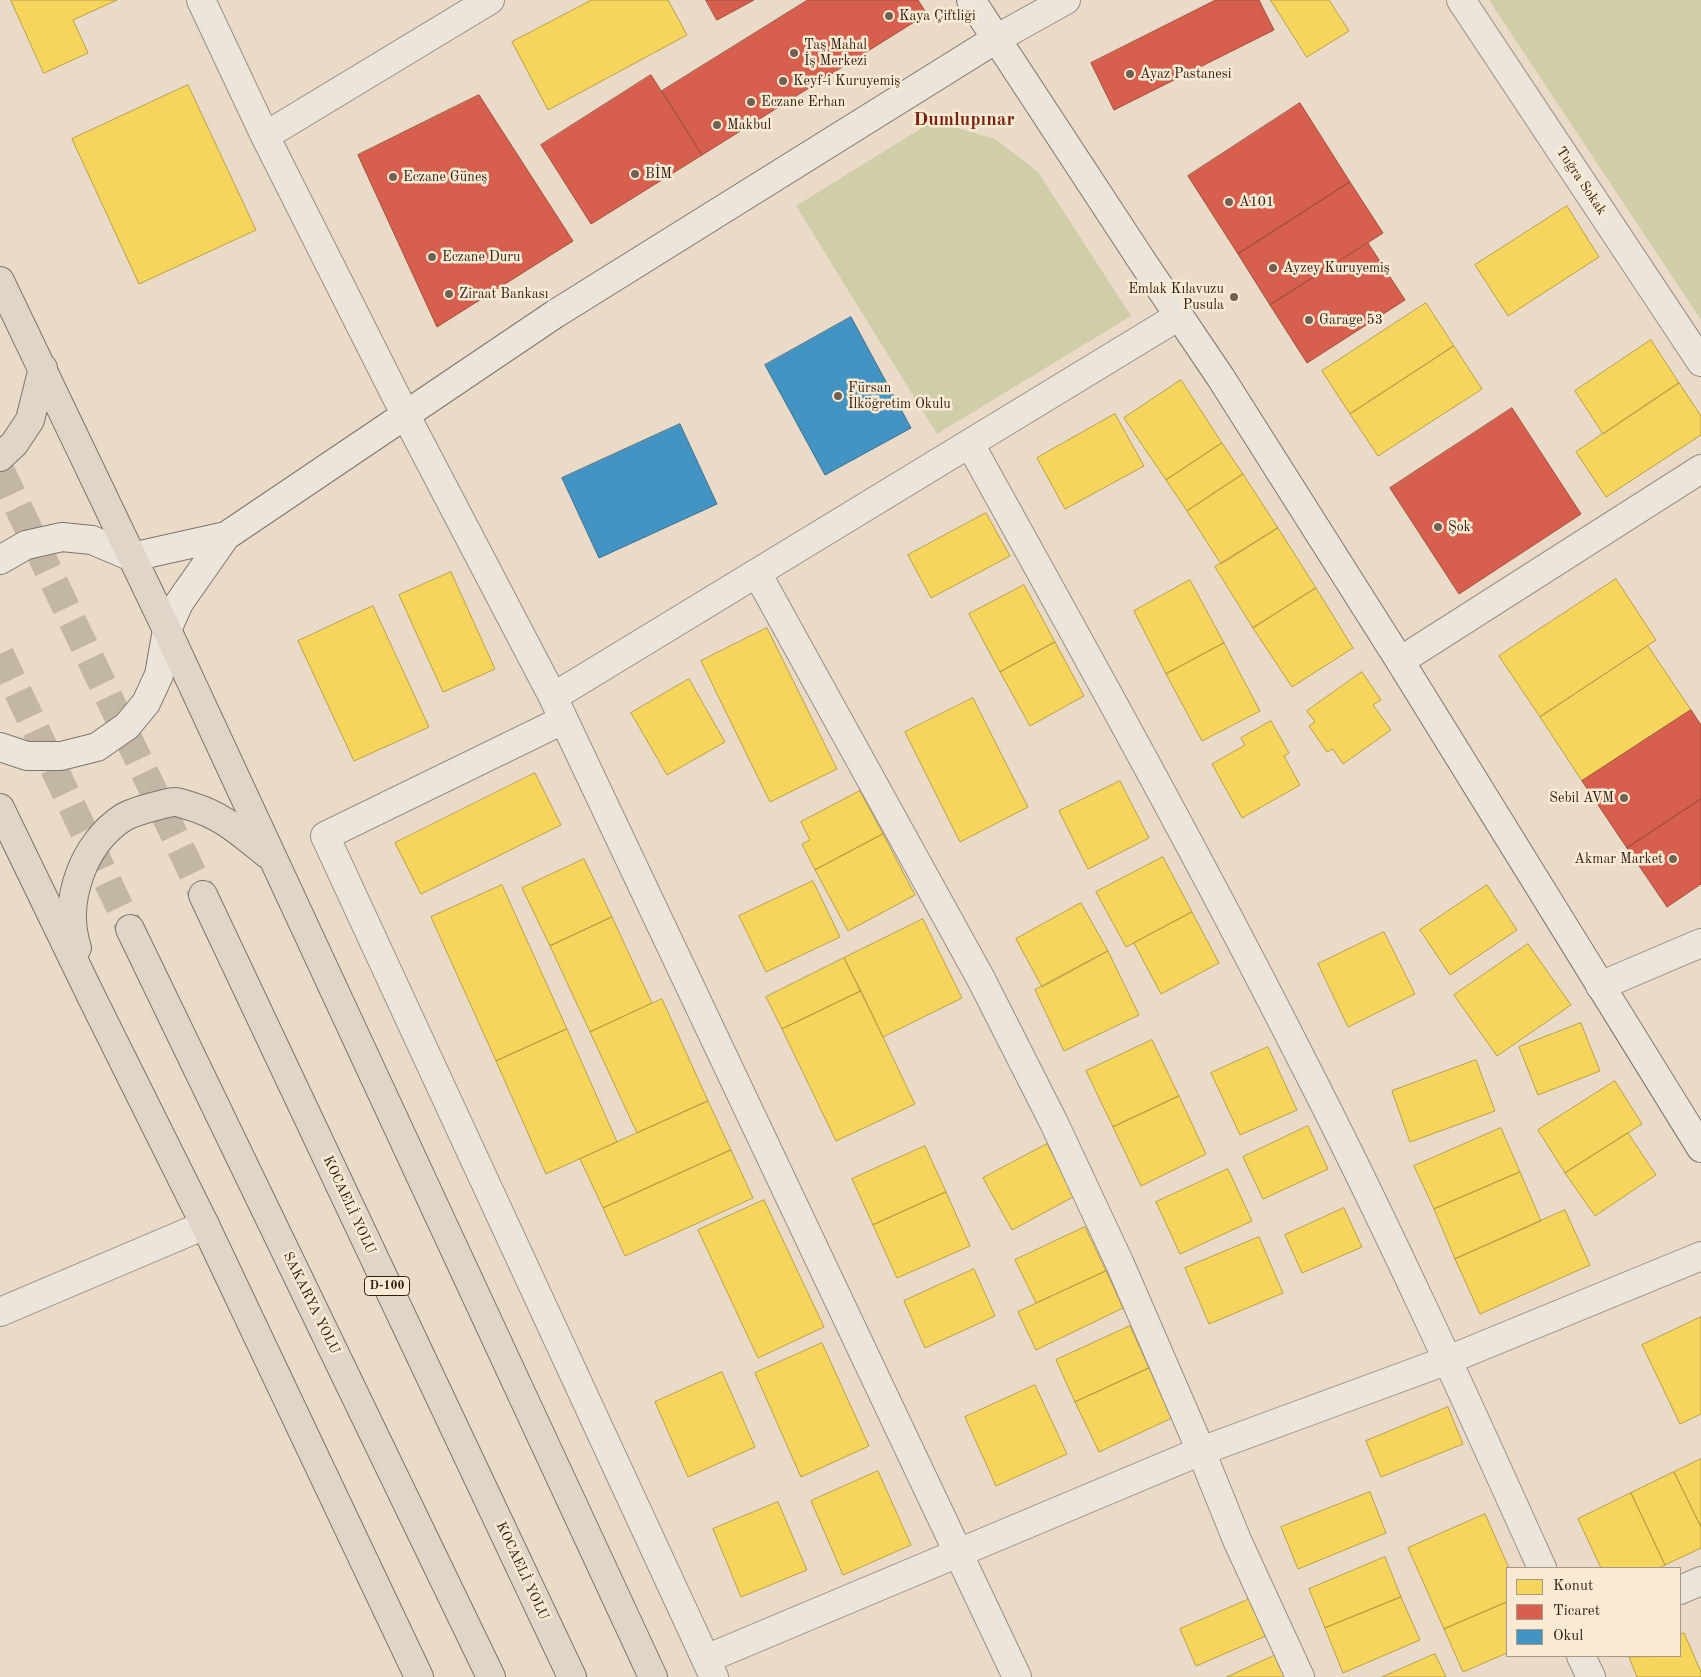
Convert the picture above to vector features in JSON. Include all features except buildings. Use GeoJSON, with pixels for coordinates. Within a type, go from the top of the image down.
{"type":"FeatureCollection","features":[{"type":"Feature","properties":{"kind":"highway"},"geometry":{"type":"LineString","coordinates":[[0,280],[167,630],[653,1677]]}},
{"type":"Feature","properties":{"kind":"highway"},"geometry":{"type":"LineString","coordinates":[[0,457],[14,444],[30,420],[42,368]]}},
{"type":"Feature","properties":{"kind":"highway"},"geometry":{"type":"LineString","coordinates":[[93,1000],[72,934],[72,912],[77,882],[86,858],[103,834],[124,818],[144,808],[176,802],[200,809],[227,822],[272,858]]}},
{"type":"Feature","properties":{"kind":"highway"},"geometry":{"type":"LineString","coordinates":[[0,808],[8,833],[205,1225],[419,1677]]}},
{"type":"Feature","properties":{"kind":"highway","name":"KOCAELİ YOLU"},"geometry":{"type":"LineString","coordinates":[[202,895],[572,1677]]}},
{"type":"Feature","properties":{"kind":"highway","name":"SAKARYA YOLU"},"geometry":{"type":"LineString","coordinates":[[130,929],[491,1677]]}},
{"type":"Feature","properties":{"kind":"street"},"geometry":{"type":"LineString","coordinates":[[201,0],[265,136],[404,414],[558,708],[1017,1677]]}},
{"type":"Feature","properties":{"kind":"street"},"geometry":{"type":"LineString","coordinates":[[265,136],[490,0]]}},
{"type":"Feature","properties":{"kind":"street"},"geometry":{"type":"LineString","coordinates":[[971,0],[1221,378],[1400,661],[1701,1148]]}},
{"type":"Feature","properties":{"kind":"street"},"geometry":{"type":"LineString","coordinates":[[0,747],[27,756],[61,756],[97,747],[127,726],[146,703],[159,675],[167,630],[179,603],[226,536],[404,414],[555,314],[996,38],[1066,0]]}},
{"type":"Feature","properties":{"kind":"street","name":"Tuğra Sokak"},"geometry":{"type":"LineString","coordinates":[[1461,0],[1701,362]]}},
{"type":"Feature","properties":{"kind":"street"},"geometry":{"type":"LineString","coordinates":[[1179,316],[757,573],[558,708],[325,836],[710,1668],[958,1552],[1201,1451],[1448,1360],[1701,1256]]}},
{"type":"Feature","properties":{"kind":"street"},"geometry":{"type":"LineString","coordinates":[[970,444],[1153,774],[1303,1061],[1448,1360],[1542,1567]]}},
{"type":"Feature","properties":{"kind":"street"},"geometry":{"type":"LineString","coordinates":[[1400,661],[1701,469]]}},
{"type":"Feature","properties":{"kind":"street"},"geometry":{"type":"LineString","coordinates":[[0,560],[26,544],[62,537],[92,540],[132,557],[226,536]]}},
{"type":"Feature","properties":{"kind":"street"},"geometry":{"type":"LineString","coordinates":[[757,573],[981,979],[1054,1123],[1120,1264],[1201,1451],[1237,1540],[1300,1677]]}},
{"type":"Feature","properties":{"kind":"street"},"geometry":{"type":"LineString","coordinates":[[1600,986],[1701,942]]}},
{"type":"Feature","properties":{"kind":"street"},"geometry":{"type":"LineString","coordinates":[[0,1312],[205,1225]]}},
{"type":"Feature","properties":{"kind":"street"},"geometry":{"type":"LineString","coordinates":[[1681,1590],[1701,1581]]}},
{"type":"Feature","properties":{"kind":"street"},"geometry":{"type":"LineString","coordinates":[[1581,1657],[1591,1677]]}},
{"type":"Feature","properties":{"kind":"shaded area"},"geometry":{"type":"Polygon","coordinates":[[[1489,0],[1701,0],[1701,320],[1489,0]]]}},
{"type":"Feature","properties":{"kind":"shaded area"},"geometry":{"type":"Polygon","coordinates":[[[933,121],[995,139],[1038,172],[1131,316],[937,434],[796,206],[933,121]]]}},
{"type":"Feature","properties":{"kind":"tunnel"},"geometry":{"type":"LineString","coordinates":[[0,469],[203,895]]}},
{"type":"Feature","properties":{"kind":"tunnel"},"geometry":{"type":"LineString","coordinates":[[0,654],[130,929]]}},
{"type":"Feature","properties":{"kind":"place","name":"Kaya Çiftliği"},"geometry":{"type":"Point","coordinates":[889,16]}},
{"type":"Feature","properties":{"kind":"place","name":"Taş Mahal İş Merkezi"},"geometry":{"type":"Point","coordinates":[794,53]}},
{"type":"Feature","properties":{"kind":"place","name":"Ayaz Pastanesi"},"geometry":{"type":"Point","coordinates":[1130,74]}},
{"type":"Feature","properties":{"kind":"place","name":"Keyf-i Kuruyemiş"},"geometry":{"type":"Point","coordinates":[783,81]}},
{"type":"Feature","properties":{"kind":"place","name":"Eczane Erhan"},"geometry":{"type":"Point","coordinates":[751,102]}},
{"type":"Feature","properties":{"kind":"place","name":"Makbul"},"geometry":{"type":"Point","coordinates":[717,125]}},
{"type":"Feature","properties":{"kind":"place","name":"BİM"},"geometry":{"type":"Point","coordinates":[635,174]}},
{"type":"Feature","properties":{"kind":"place","name":"Eczane Güneş"},"geometry":{"type":"Point","coordinates":[393,177]}},
{"type":"Feature","properties":{"kind":"place","name":"A101"},"geometry":{"type":"Point","coordinates":[1229,202]}},
{"type":"Feature","properties":{"kind":"place","name":"Eczane Duru"},"geometry":{"type":"Point","coordinates":[432,257]}},
{"type":"Feature","properties":{"kind":"place","name":"Ayzey Kuruyemiş"},"geometry":{"type":"Point","coordinates":[1273,268]}},
{"type":"Feature","properties":{"kind":"place","name":"Ziraat Bankası"},"geometry":{"type":"Point","coordinates":[449,294]}},
{"type":"Feature","properties":{"kind":"place","name":"Emlak Kılavuzu Pusula"},"geometry":{"type":"Point","coordinates":[1234,297]}},
{"type":"Feature","properties":{"kind":"place","name":"Garage 53"},"geometry":{"type":"Point","coordinates":[1309,320]}},
{"type":"Feature","properties":{"kind":"place","name":"Fürsan İlköğretim Okulu"},"geometry":{"type":"Point","coordinates":[838,396]}},
{"type":"Feature","properties":{"kind":"place","name":"Şok"},"geometry":{"type":"Point","coordinates":[1438,527]}},
{"type":"Feature","properties":{"kind":"place","name":"Sebil AVM"},"geometry":{"type":"Point","coordinates":[1624,798]}},
{"type":"Feature","properties":{"kind":"place","name":"Akmar Market"},"geometry":{"type":"Point","coordinates":[1673,859]}},
{"type":"Feature","properties":{"kind":"district","name":"Dumlupınar"},"geometry":{"type":"Point","coordinates":[964,120]}}]}
